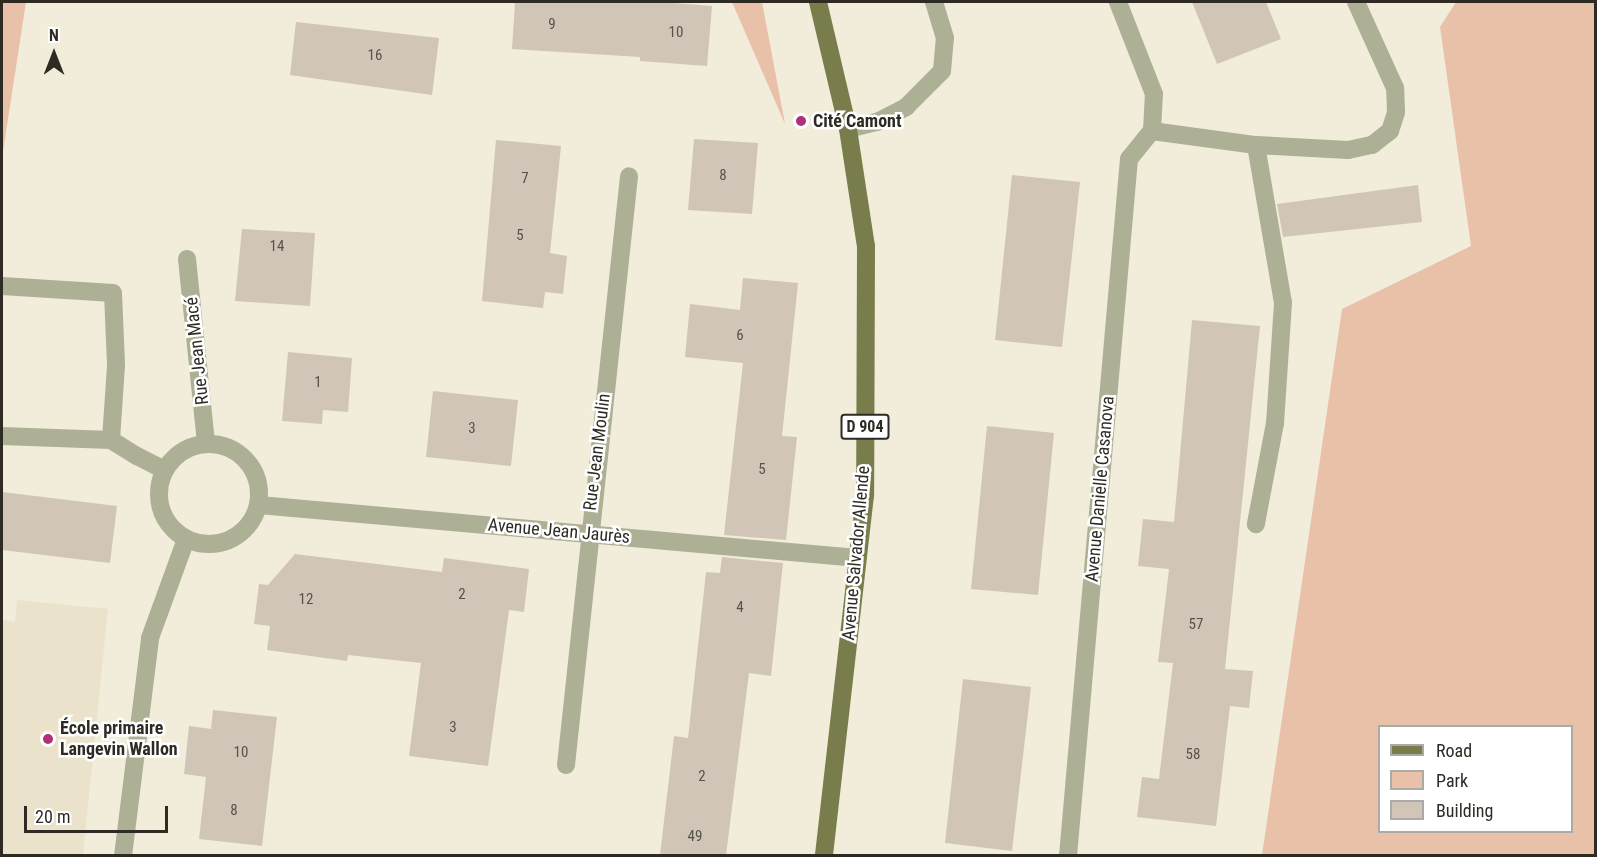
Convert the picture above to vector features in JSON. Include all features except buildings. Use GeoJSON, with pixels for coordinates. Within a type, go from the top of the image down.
{"type":"FeatureCollection","features":[{"type":"Feature","properties":{"kind":"main road","name":"Avenue Salvador Allende"},"geometry":{"type":"LineString","coordinates":[[818,2],[848,129],[866,246],[865,495],[825,855]]}},
{"type":"Feature","properties":{"kind":"street"},"geometry":{"type":"LineString","coordinates":[[848,129],[877,122],[906,107],[942,71],[945,38],[934,2]]}},
{"type":"Feature","properties":{"kind":"street"},"geometry":{"type":"LineString","coordinates":[[1118,2],[1154,94],[1152,131],[1256,145],[1348,150],[1372,145],[1390,131],[1396,112],[1395,88],[1356,2]]}},
{"type":"Feature","properties":{"kind":"street","name":"Avenue Danielle Casanova"},"geometry":{"type":"LineString","coordinates":[[1068,855],[1129,159],[1152,131]]}},
{"type":"Feature","properties":{"kind":"street"},"geometry":{"type":"LineString","coordinates":[[1256,145],[1283,303],[1275,423],[1256,524]]}},
{"type":"Feature","properties":{"kind":"street","name":"Rue Jean Moulin"},"geometry":{"type":"LineString","coordinates":[[566,765],[588,534],[629,176]]}},
{"type":"Feature","properties":{"kind":"street","name":"Rue Jean Macé"},"geometry":{"type":"LineString","coordinates":[[187,259],[206,443]]}},
{"type":"Feature","properties":{"kind":"street"},"geometry":{"type":"LineString","coordinates":[[2,286],[113,293],[116,366],[111,440]]}},
{"type":"Feature","properties":{"kind":"street"},"geometry":{"type":"LineString","coordinates":[[2,436],[111,440],[164,470]]}},
{"type":"Feature","properties":{"kind":"street"},"geometry":{"type":"LineString","coordinates":[[206,443],[225,445],[241,454],[254,468],[260,487],[259,505],[249,526],[231,540],[208,545],[186,539],[170,526],[161,509],[159,489],[164,470],[189,447],[206,443]]}},
{"type":"Feature","properties":{"kind":"street","name":"Avenue Jean Jaurès"},"geometry":{"type":"LineString","coordinates":[[259,505],[858,558]]}},
{"type":"Feature","properties":{"kind":"street"},"geometry":{"type":"LineString","coordinates":[[123,855],[150,638],[186,539]]}},
{"type":"Feature","properties":{"kind":"shaded area","name":"École primaire Langevin Wallon"},"geometry":{"type":"Polygon","coordinates":[[[17,600],[108,609],[83,855],[2,855],[2,620],[15,622],[17,600]]]}},
{"type":"Feature","properties":{"kind":"green space"},"geometry":{"type":"Polygon","coordinates":[[[2,2],[26,2],[2,158],[2,2]]]}},
{"type":"Feature","properties":{"kind":"green space"},"geometry":{"type":"Polygon","coordinates":[[[732,2],[762,2],[785,124],[732,2]]]}},
{"type":"Feature","properties":{"kind":"green space"},"geometry":{"type":"Polygon","coordinates":[[[1456,2],[1595,2],[1595,855],[1262,855],[1342,309],[1471,246],[1440,27],[1456,2]]]}},
{"type":"Feature","properties":{"kind":"place","name":"Cité Camont"},"geometry":{"type":"Point","coordinates":[801,121]}},
{"type":"Feature","properties":{"kind":"place","name":"École primaire Langevin Wallon"},"geometry":{"type":"Point","coordinates":[48,739]}}]}
